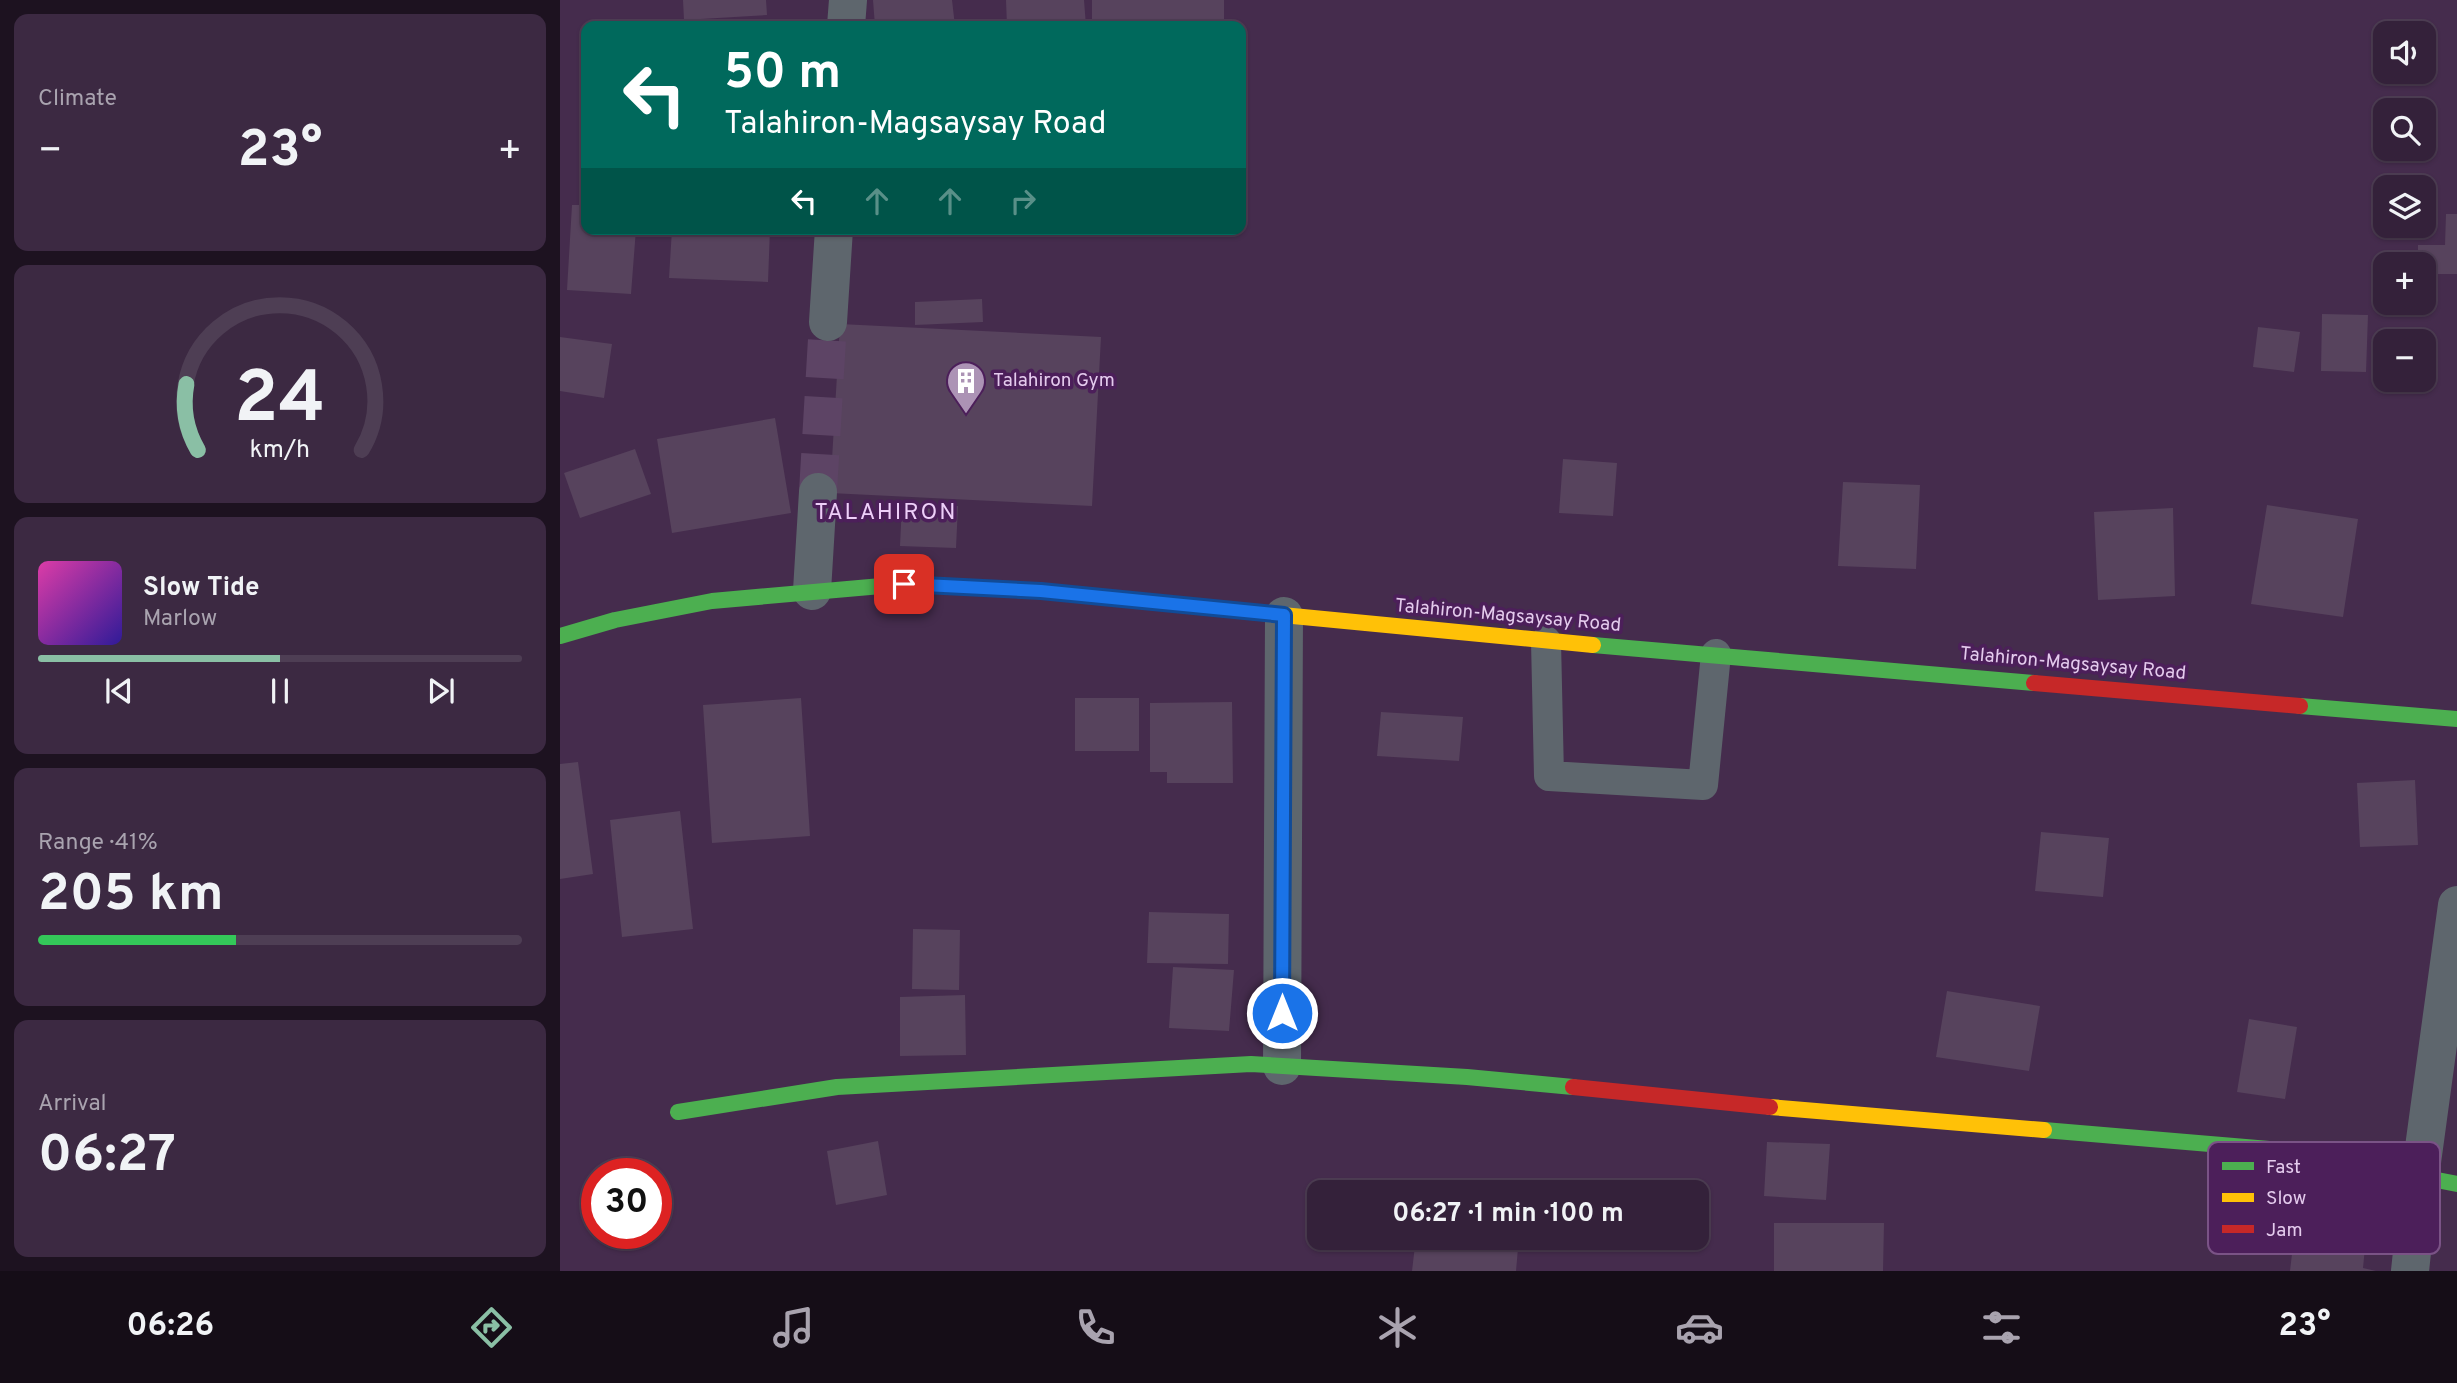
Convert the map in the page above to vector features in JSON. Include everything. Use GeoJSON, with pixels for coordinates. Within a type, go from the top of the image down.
{"type":"FeatureCollection","features":[{"type":"Feature","properties":{"kind":"main road","name":"Talahiron-Magsaysay Road"},"geometry":{"type":"LineString","coordinates":[[560,636],[615,620],[712,601],[904,584],[1000,589],[1546,641],[2457,719]]}},
{"type":"Feature","properties":{"kind":"main road"},"geometry":{"type":"LineString","coordinates":[[678,1112],[837,1087],[1251,1064],[1467,1077],[1791,1109],[2208,1144]]}},
{"type":"Feature","properties":{"kind":"street"},"geometry":{"type":"LineString","coordinates":[[846,21],[848,0]]}},
{"type":"Feature","properties":{"kind":"street"},"geometry":{"type":"LineString","coordinates":[[828,322],[834,235]]}},
{"type":"Feature","properties":{"kind":"street"},"geometry":{"type":"LineString","coordinates":[[812,591],[818,492]]}},
{"type":"Feature","properties":{"kind":"street"},"geometry":{"type":"LineString","coordinates":[[1282,1066],[1284,615]]}},
{"type":"Feature","properties":{"kind":"street"},"geometry":{"type":"LineString","coordinates":[[2425,1142],[2457,905]]}},
{"type":"Feature","properties":{"kind":"lane"},"geometry":{"type":"LineString","coordinates":[[1546,641],[1549,776],[1703,785],[1716,654]]}},
{"type":"Feature","properties":{"kind":"building"},"geometry":{"type":"Polygon","coordinates":[[[683,0],[766,0],[767,15],[684,20],[683,0]]]}},
{"type":"Feature","properties":{"kind":"building"},"geometry":{"type":"Polygon","coordinates":[[[873,0],[952,0],[954,21],[875,21],[873,0]]]}},
{"type":"Feature","properties":{"kind":"building"},"geometry":{"type":"Polygon","coordinates":[[[1006,0],[1084,0],[1086,21],[1007,21],[1006,0]]]}},
{"type":"Feature","properties":{"kind":"building"},"geometry":{"type":"Polygon","coordinates":[[[1092,0],[1224,0],[1224,21],[1092,21],[1092,0]]]}},
{"type":"Feature","properties":{"kind":"building"},"geometry":{"type":"Polygon","coordinates":[[[572,205],[581,205],[581,235],[636,235],[631,294],[567,290],[572,205]]]}},
{"type":"Feature","properties":{"kind":"building"},"geometry":{"type":"Polygon","coordinates":[[[2446,214],[2457,214],[2457,274],[2436,274],[2436,252],[2418,252],[2418,245],[2445,245],[2446,214]]]}},
{"type":"Feature","properties":{"kind":"building"},"geometry":{"type":"Polygon","coordinates":[[[672,235],[770,235],[768,282],[669,278],[672,235]]]}},
{"type":"Feature","properties":{"kind":"building"},"geometry":{"type":"Polygon","coordinates":[[[982,299],[983,322],[915,325],[915,302],[982,299]]]}},
{"type":"Feature","properties":{"kind":"building"},"geometry":{"type":"Polygon","coordinates":[[[2322,314],[2368,315],[2366,372],[2321,371],[2322,314]]]}},
{"type":"Feature","properties":{"kind":"building","name":"Talahiron Gym"},"geometry":{"type":"Polygon","coordinates":[[[840,324],[1101,337],[1092,506],[830,493],[840,324]]]}},
{"type":"Feature","properties":{"kind":"building"},"geometry":{"type":"Polygon","coordinates":[[[2258,327],[2300,332],[2294,372],[2253,367],[2258,327]]]}},
{"type":"Feature","properties":{"kind":"building"},"geometry":{"type":"Polygon","coordinates":[[[560,337],[612,344],[604,398],[560,391],[560,337]]]}},
{"type":"Feature","properties":{"kind":"building"},"geometry":{"type":"Polygon","coordinates":[[[775,418],[791,513],[672,533],[657,439],[775,418]]]}},
{"type":"Feature","properties":{"kind":"building"},"geometry":{"type":"Polygon","coordinates":[[[635,449],[651,494],[580,518],[564,473],[635,449]]]}},
{"type":"Feature","properties":{"kind":"building"},"geometry":{"type":"Polygon","coordinates":[[[1563,459],[1617,463],[1613,516],[1559,513],[1563,459]]]}},
{"type":"Feature","properties":{"kind":"building"},"geometry":{"type":"Polygon","coordinates":[[[1843,482],[1920,485],[1916,569],[1838,566],[1843,482]]]}},
{"type":"Feature","properties":{"kind":"building"},"geometry":{"type":"Polygon","coordinates":[[[902,504],[958,506],[956,548],[900,546],[902,504]]]}},
{"type":"Feature","properties":{"kind":"building"},"geometry":{"type":"Polygon","coordinates":[[[2267,505],[2358,519],[2343,617],[2251,604],[2267,505]]]}},
{"type":"Feature","properties":{"kind":"building"},"geometry":{"type":"Polygon","coordinates":[[[2173,508],[2175,596],[2098,600],[2094,512],[2173,508]]]}},
{"type":"Feature","properties":{"kind":"building"},"geometry":{"type":"Polygon","coordinates":[[[801,698],[810,836],[712,843],[703,705],[801,698]]]}},
{"type":"Feature","properties":{"kind":"building"},"geometry":{"type":"Polygon","coordinates":[[[1075,698],[1139,698],[1139,751],[1075,751],[1075,698]]]}},
{"type":"Feature","properties":{"kind":"building"},"geometry":{"type":"Polygon","coordinates":[[[1232,702],[1233,783],[1167,783],[1167,772],[1150,772],[1150,703],[1232,702]]]}},
{"type":"Feature","properties":{"kind":"building"},"geometry":{"type":"Polygon","coordinates":[[[1381,712],[1463,717],[1459,761],[1377,756],[1381,712]]]}},
{"type":"Feature","properties":{"kind":"building"},"geometry":{"type":"Polygon","coordinates":[[[578,762],[593,874],[560,879],[560,764],[578,762]]]}},
{"type":"Feature","properties":{"kind":"building"},"geometry":{"type":"Polygon","coordinates":[[[2415,780],[2418,845],[2360,847],[2357,783],[2415,780]]]}},
{"type":"Feature","properties":{"kind":"building"},"geometry":{"type":"Polygon","coordinates":[[[680,811],[693,929],[622,937],[610,820],[680,811]]]}},
{"type":"Feature","properties":{"kind":"building"},"geometry":{"type":"Polygon","coordinates":[[[2041,832],[2109,838],[2103,897],[2035,891],[2041,832]]]}},
{"type":"Feature","properties":{"kind":"building"},"geometry":{"type":"Polygon","coordinates":[[[1149,912],[1229,914],[1228,964],[1147,963],[1149,912]]]}},
{"type":"Feature","properties":{"kind":"building"},"geometry":{"type":"Polygon","coordinates":[[[913,929],[960,930],[959,990],[912,989],[913,929]]]}},
{"type":"Feature","properties":{"kind":"building"},"geometry":{"type":"Polygon","coordinates":[[[1173,967],[1234,970],[1229,1031],[1169,1028],[1173,967]]]}},
{"type":"Feature","properties":{"kind":"building"},"geometry":{"type":"Polygon","coordinates":[[[1947,991],[2040,1006],[2029,1071],[1936,1057],[1947,991]]]}},
{"type":"Feature","properties":{"kind":"building"},"geometry":{"type":"Polygon","coordinates":[[[965,995],[966,1055],[900,1056],[900,997],[965,995]]]}},
{"type":"Feature","properties":{"kind":"building"},"geometry":{"type":"Polygon","coordinates":[[[2249,1019],[2297,1027],[2285,1099],[2237,1092],[2249,1019]]]}},
{"type":"Feature","properties":{"kind":"building"},"geometry":{"type":"Polygon","coordinates":[[[878,1141],[887,1195],[836,1205],[827,1151],[878,1141]]]}},
{"type":"Feature","properties":{"kind":"building"},"geometry":{"type":"Polygon","coordinates":[[[1767,1142],[1830,1144],[1826,1200],[1764,1196],[1767,1142]]]}},
{"type":"Feature","properties":{"kind":"building"},"geometry":{"type":"Polygon","coordinates":[[[1774,1223],[1884,1223],[1883,1271],[1774,1271],[1774,1223]]]}},
{"type":"Feature","properties":{"kind":"building"},"geometry":{"type":"Polygon","coordinates":[[[1414,1250],[1518,1250],[1516,1271],[1412,1271],[1414,1250]]]}},
{"type":"Feature","properties":{"kind":"building"},"geometry":{"type":"Polygon","coordinates":[[[2292,1254],[2364,1254],[2363,1268],[2376,1271],[2290,1271],[2292,1254]]]}},
{"type":"Feature","properties":{"kind":"tunnel"},"geometry":{"type":"LineString","coordinates":[[818,492],[828,322]]}},
{"type":"Feature","properties":{"kind":"traffic: fast"},"geometry":{"type":"LineString","coordinates":[[560,636],[615,620],[712,601],[904,584],[1041,591],[1272,614]]}},
{"type":"Feature","properties":{"kind":"traffic: fast"},"geometry":{"type":"LineString","coordinates":[[1593,645],[2034,683]]}},
{"type":"Feature","properties":{"kind":"traffic: fast"},"geometry":{"type":"LineString","coordinates":[[2300,706],[2457,719]]}},
{"type":"Feature","properties":{"kind":"traffic: fast"},"geometry":{"type":"LineString","coordinates":[[678,1112],[837,1087],[1251,1064],[1467,1077],[1573,1087]]}},
{"type":"Feature","properties":{"kind":"traffic: fast"},"geometry":{"type":"LineString","coordinates":[[2044,1130],[2208,1144]]}},
{"type":"Feature","properties":{"kind":"traffic: fast"},"geometry":{"type":"LineString","coordinates":[[2440,1181],[2457,1184]]}},
{"type":"Feature","properties":{"kind":"traffic: slow"},"geometry":{"type":"LineString","coordinates":[[1272,614],[1593,645]]}},
{"type":"Feature","properties":{"kind":"traffic: slow"},"geometry":{"type":"LineString","coordinates":[[1770,1107],[2044,1130]]}},
{"type":"Feature","properties":{"kind":"traffic: jam"},"geometry":{"type":"LineString","coordinates":[[2034,683],[2300,706]]}},
{"type":"Feature","properties":{"kind":"traffic: jam"},"geometry":{"type":"LineString","coordinates":[[1573,1087],[1770,1107]]}},
{"type":"Feature","properties":{"kind":"place","name":"Talahiron Gym"},"geometry":{"type":"Point","coordinates":[966,415]}},
{"type":"Feature","properties":{"kind":"district","name":"TALAHIRON"},"geometry":{"type":"Point","coordinates":[886,513]}},
{"type":"Feature","properties":{"kind":"route"},"geometry":{"type":"LineString","coordinates":[[904,584],[1041,591],[1284,615],[1282,1013]]}}]}
